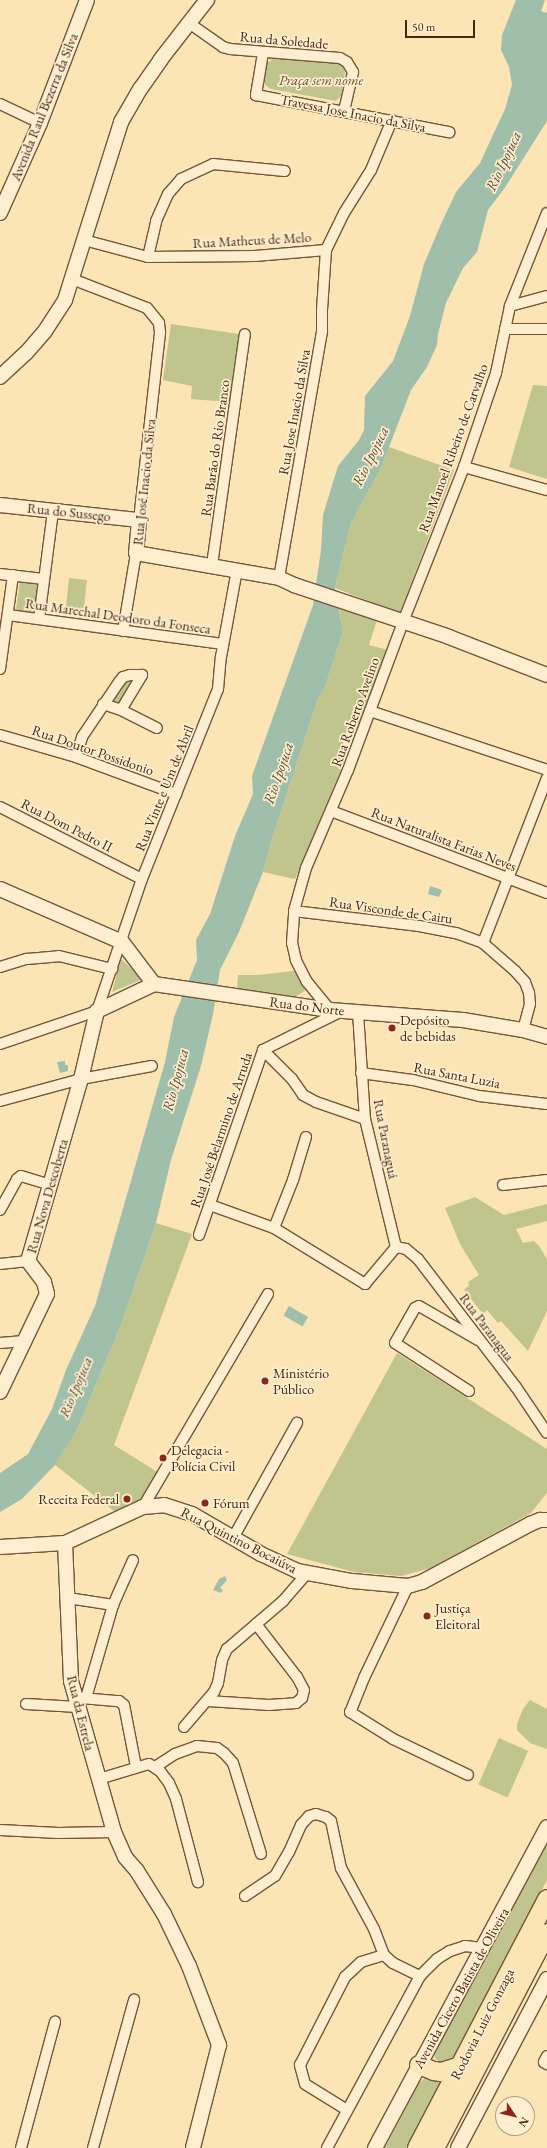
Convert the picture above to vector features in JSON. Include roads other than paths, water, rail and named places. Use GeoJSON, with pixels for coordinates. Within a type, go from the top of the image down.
{"type":"FeatureCollection","features":[{"type":"Feature","properties":{"kind":"highway","name":"Rodovia Luiz Gonzaga"},"geometry":{"type":"LineString","coordinates":[[417,2148],[547,1899]]}},
{"type":"Feature","properties":{"kind":"highway","name":"Rodovia Luiz Gonzaga"},"geometry":{"type":"LineString","coordinates":[[435,2148],[547,1933]]}},
{"type":"Feature","properties":{"kind":"highway"},"geometry":{"type":"LineString","coordinates":[[419,2065],[441,2072],[461,2066]]}},
{"type":"Feature","properties":{"kind":"main road","name":"Avenida Raul Bezerra da Silva"},"geometry":{"type":"LineString","coordinates":[[0,213],[40,123],[88,0]]}},
{"type":"Feature","properties":{"kind":"main road"},"geometry":{"type":"LineString","coordinates":[[0,377],[26,353],[45,331],[64,300],[72,279],[121,122],[141,88],[207,0]]}},
{"type":"Feature","properties":{"kind":"main road","name":"Rua do Sussego"},"geometry":{"type":"LineString","coordinates":[[0,504],[139,520]]}},
{"type":"Feature","properties":{"kind":"main road","name":"Rua José Inacio da Silva"},"geometry":{"type":"LineString","coordinates":[[136,553],[139,520]]}},
{"type":"Feature","properties":{"kind":"main road"},"geometry":{"type":"LineString","coordinates":[[136,553],[280,578],[294,585],[449,637],[547,675]]}},
{"type":"Feature","properties":{"kind":"main road"},"geometry":{"type":"LineString","coordinates":[[0,889],[122,942],[154,984],[97,1011]]}},
{"type":"Feature","properties":{"kind":"main road","name":"Rua do Norte"},"geometry":{"type":"LineString","coordinates":[[154,984],[337,1011],[463,1020],[523,1030],[547,1037]]}},
{"type":"Feature","properties":{"kind":"main road","name":"Rua Nova Descoberta"},"geometry":{"type":"LineString","coordinates":[[0,1393],[47,1294],[44,1282],[28,1262],[51,1185],[97,1011]]}},
{"type":"Feature","properties":{"kind":"main road","name":"Rua Quintino Bocaiúva"},"geometry":{"type":"LineString","coordinates":[[0,1547],[65,1543],[143,1507],[155,1504],[178,1508],[192,1514],[233,1538],[279,1562],[307,1573],[352,1581],[408,1586],[422,1582],[545,1517]]}},
{"type":"Feature","properties":{"kind":"main road","name":"Rua da Estrela"},"geometry":{"type":"LineString","coordinates":[[65,1543],[68,1598],[68,1648],[98,1779],[114,1832],[122,1852],[164,1914],[189,1966],[217,2036],[219,2045],[193,2148]]}},
{"type":"Feature","properties":{"kind":"main road","name":"Avenida Cicero Batista de Oliveira"},"geometry":{"type":"LineString","coordinates":[[375,2148],[547,1827]]}},
{"type":"Feature","properties":{"kind":"main road"},"geometry":{"type":"LineString","coordinates":[[458,2148],[547,1979]]}},
{"type":"Feature","properties":{"kind":"street","name":"Rua da Soledade"},"geometry":{"type":"LineString","coordinates":[[189,24],[223,47],[263,53],[340,58],[347,62],[353,72],[344,111]]}},
{"type":"Feature","properties":{"kind":"street","name":"Travessa Jose Inacio da Silva"},"geometry":{"type":"LineString","coordinates":[[263,53],[256,95],[449,132]]}},
{"type":"Feature","properties":{"kind":"street"},"geometry":{"type":"LineString","coordinates":[[0,104],[40,123]]}},
{"type":"Feature","properties":{"kind":"street","name":"Rua Matheus de Melo"},"geometry":{"type":"LineString","coordinates":[[84,240],[148,257],[255,256],[326,250],[344,213],[371,170],[392,120]]}},
{"type":"Feature","properties":{"kind":"street"},"geometry":{"type":"LineString","coordinates":[[148,257],[156,221],[168,194],[181,179],[213,164],[285,171]]}},
{"type":"Feature","properties":{"kind":"street","name":"Rua Manoel Ribeiro de Carvalho"},"geometry":{"type":"LineString","coordinates":[[403,622],[464,467],[496,373],[510,306],[543,232],[547,214]]}},
{"type":"Feature","properties":{"kind":"street","name":"Rua Jose Inacio da Silva"},"geometry":{"type":"LineString","coordinates":[[280,578],[322,331],[326,250]]}},
{"type":"Feature","properties":{"kind":"street","name":"Rua José Inacio da Silva"},"geometry":{"type":"LineString","coordinates":[[72,279],[147,308],[159,323],[160,333],[139,520]]}},
{"type":"Feature","properties":{"kind":"street"},"geometry":{"type":"LineString","coordinates":[[510,306],[547,296]]}},
{"type":"Feature","properties":{"kind":"street"},"geometry":{"type":"LineString","coordinates":[[505,329],[547,328]]}},
{"type":"Feature","properties":{"kind":"street","name":"Rua Barão do Rio Branco"},"geometry":{"type":"LineString","coordinates":[[212,566],[245,334]]}},
{"type":"Feature","properties":{"kind":"street"},"geometry":{"type":"LineString","coordinates":[[464,467],[547,490]]}},
{"type":"Feature","properties":{"kind":"street"},"geometry":{"type":"LineString","coordinates":[[39,619],[53,511]]}},
{"type":"Feature","properties":{"kind":"street","name":"Rua José Inacio da Silva"},"geometry":{"type":"LineString","coordinates":[[123,631],[136,553]]}},
{"type":"Feature","properties":{"kind":"street","name":"Rua Vinte e Um de Abril"},"geometry":{"type":"LineString","coordinates":[[97,1011],[122,942],[142,879],[218,689],[223,644],[237,570]]}},
{"type":"Feature","properties":{"kind":"street"},"geometry":{"type":"LineString","coordinates":[[0,574],[44,579]]}},
{"type":"Feature","properties":{"kind":"street"},"geometry":{"type":"LineString","coordinates":[[0,669],[13,575]]}},
{"type":"Feature","properties":{"kind":"street","name":"Rua Marechal Deodoro da Fonseca"},"geometry":{"type":"LineString","coordinates":[[8,615],[223,644]]}},
{"type":"Feature","properties":{"kind":"street","name":"Rua Roberto Avelino"},"geometry":{"type":"LineString","coordinates":[[337,1011],[308,982],[296,960],[292,943],[294,911],[306,868],[331,811],[403,622]]}},
{"type":"Feature","properties":{"kind":"street"},"geometry":{"type":"LineString","coordinates":[[76,757],[82,736],[123,677],[142,675],[121,710]]}},
{"type":"Feature","properties":{"kind":"street"},"geometry":{"type":"LineString","coordinates":[[103,704],[121,710],[157,728]]}},
{"type":"Feature","properties":{"kind":"street"},"geometry":{"type":"LineString","coordinates":[[370,711],[547,770]]}},
{"type":"Feature","properties":{"kind":"street","name":"Rua Doutor Possidonio"},"geometry":{"type":"LineString","coordinates":[[0,735],[76,757],[176,794]]}},
{"type":"Feature","properties":{"kind":"street"},"geometry":{"type":"LineString","coordinates":[[523,1030],[530,1004],[529,993],[525,982],[515,971],[483,944],[547,778]]}},
{"type":"Feature","properties":{"kind":"street","name":"Rua Dom Pedro II"},"geometry":{"type":"LineString","coordinates":[[0,806],[142,879]]}},
{"type":"Feature","properties":{"kind":"street","name":"Rua Naturalista Farias Neves"},"geometry":{"type":"LineString","coordinates":[[331,811],[547,893]]}},
{"type":"Feature","properties":{"kind":"street","name":"Rua Visconde de Cairu"},"geometry":{"type":"LineString","coordinates":[[294,911],[420,926],[456,933],[483,944]]}},
{"type":"Feature","properties":{"kind":"street"},"geometry":{"type":"LineString","coordinates":[[0,967],[27,959],[59,956],[112,969]]}},
{"type":"Feature","properties":{"kind":"street"},"geometry":{"type":"LineString","coordinates":[[0,1044],[97,1011]]}},
{"type":"Feature","properties":{"kind":"street","name":"Rua José Belarmino de Arruda"},"geometry":{"type":"LineString","coordinates":[[199,1235],[263,1050],[337,1011]]}},
{"type":"Feature","properties":{"kind":"street","name":"Rua Paranaguá"},"geometry":{"type":"LineString","coordinates":[[358,1012],[365,1119],[396,1247]]}},
{"type":"Feature","properties":{"kind":"street"},"geometry":{"type":"LineString","coordinates":[[263,1050],[292,1079],[303,1095],[316,1102],[365,1119]]}},
{"type":"Feature","properties":{"kind":"street"},"geometry":{"type":"LineString","coordinates":[[0,1101],[80,1079],[152,1066]]}},
{"type":"Feature","properties":{"kind":"street","name":"Rua Santa Luzia"},"geometry":{"type":"LineString","coordinates":[[361,1073],[399,1077],[479,1096],[547,1104]]}},
{"type":"Feature","properties":{"kind":"street"},"geometry":{"type":"LineString","coordinates":[[274,1228],[293,1180],[306,1137]]}},
{"type":"Feature","properties":{"kind":"street"},"geometry":{"type":"LineString","coordinates":[[0,1210],[17,1179],[21,1176],[51,1185]]}},
{"type":"Feature","properties":{"kind":"street"},"geometry":{"type":"LineString","coordinates":[[503,1185],[547,1181]]}},
{"type":"Feature","properties":{"kind":"street"},"geometry":{"type":"LineString","coordinates":[[210,1205],[274,1228],[366,1284],[396,1247]]}},
{"type":"Feature","properties":{"kind":"street","name":"Rua Paranagua"},"geometry":{"type":"LineString","coordinates":[[396,1247],[406,1249],[418,1260],[481,1342],[547,1433]]}},
{"type":"Feature","properties":{"kind":"street"},"geometry":{"type":"LineString","coordinates":[[0,1264],[28,1262]]}},
{"type":"Feature","properties":{"kind":"street"},"geometry":{"type":"LineString","coordinates":[[143,1507],[268,1294]]}},
{"type":"Feature","properties":{"kind":"street"},"geometry":{"type":"LineString","coordinates":[[470,1391],[396,1346],[396,1339],[415,1308],[419,1306],[481,1342]]}},
{"type":"Feature","properties":{"kind":"street"},"geometry":{"type":"LineString","coordinates":[[0,1343],[24,1341]]}},
{"type":"Feature","properties":{"kind":"street"},"geometry":{"type":"LineString","coordinates":[[233,1538],[297,1423]]}},
{"type":"Feature","properties":{"kind":"street"},"geometry":{"type":"LineString","coordinates":[[79,1701],[113,1605],[133,1560]]}},
{"type":"Feature","properties":{"kind":"street"},"geometry":{"type":"LineString","coordinates":[[184,1727],[208,1701],[218,1683],[224,1653],[236,1640],[283,1600],[307,1573]]}},
{"type":"Feature","properties":{"kind":"street"},"geometry":{"type":"LineString","coordinates":[[408,1586],[364,1678],[350,1712],[393,1739],[468,1775]]}},
{"type":"Feature","properties":{"kind":"street"},"geometry":{"type":"LineString","coordinates":[[68,1598],[113,1605]]}},
{"type":"Feature","properties":{"kind":"street"},"geometry":{"type":"LineString","coordinates":[[208,1701],[269,1705],[296,1703],[302,1698],[304,1690],[297,1677],[256,1624]]}},
{"type":"Feature","properties":{"kind":"street"},"geometry":{"type":"LineString","coordinates":[[26,1704],[79,1701],[119,1701],[124,1705],[136,1767]]}},
{"type":"Feature","properties":{"kind":"street"},"geometry":{"type":"LineString","coordinates":[[155,1767],[175,1754],[197,1746],[217,1748],[224,1753],[232,1764],[261,1854]]}},
{"type":"Feature","properties":{"kind":"street"},"geometry":{"type":"LineString","coordinates":[[98,1779],[149,1764],[155,1767],[165,1777],[176,1799],[198,1882]]}},
{"type":"Feature","properties":{"kind":"street"},"geometry":{"type":"LineString","coordinates":[[245,1896],[275,1876],[305,1820],[316,1814],[326,1817],[330,1821],[332,1827],[341,1868],[374,1929],[384,1954],[393,1963],[420,1976]]}},
{"type":"Feature","properties":{"kind":"street"},"geometry":{"type":"LineString","coordinates":[[0,1830],[58,1833],[114,1832]]}},
{"type":"Feature","properties":{"kind":"street"},"geometry":{"type":"LineString","coordinates":[[327,2148],[420,1976],[437,1959],[450,1950],[465,1946],[482,1948]]}},
{"type":"Feature","properties":{"kind":"street"},"geometry":{"type":"LineString","coordinates":[[347,2110],[305,2084],[300,2065],[345,1977],[361,1962],[384,1954]]}},
{"type":"Feature","properties":{"kind":"street"},"geometry":{"type":"LineString","coordinates":[[93,2148],[134,2000]]}},
{"type":"Feature","properties":{"kind":"street"},"geometry":{"type":"LineString","coordinates":[[21,2148],[55,2022]]}},
{"type":"Feature","properties":{"kind":"water","name":"Rio Ipojuca"},"geometry":{"type":"Polygon","coordinates":[[[516,0],[545,0],[541,11],[546,13],[547,11],[547,121],[504,189],[488,210],[477,252],[463,268],[446,303],[438,334],[437,345],[427,367],[411,390],[381,468],[351,523],[335,588],[343,632],[325,687],[318,699],[273,836],[263,872],[239,932],[220,970],[213,1014],[201,1066],[171,1160],[156,1223],[121,1325],[76,1432],[55,1465],[22,1499],[0,1512],[0,1473],[28,1454],[52,1409],[66,1370],[95,1306],[165,1062],[174,1017],[197,960],[196,940],[210,914],[235,836],[253,794],[252,776],[313,605],[321,550],[323,515],[338,466],[359,440],[364,430],[365,396],[393,361],[410,316],[424,264],[441,224],[456,192],[480,163],[505,109],[512,85],[509,67],[501,50],[502,35],[516,0]]]}},
{"type":"Feature","properties":{"kind":"water"},"geometry":{"type":"Polygon","coordinates":[[[430,886],[442,890],[439,897],[428,894],[430,886]]]}},
{"type":"Feature","properties":{"kind":"water"},"geometry":{"type":"Polygon","coordinates":[[[65,1061],[65,1065],[68,1065],[68,1071],[60,1073],[57,1062],[65,1061]]]}},
{"type":"Feature","properties":{"kind":"water"},"geometry":{"type":"Polygon","coordinates":[[[289,1306],[308,1317],[303,1327],[284,1316],[289,1306]]]}},
{"type":"Feature","properties":{"kind":"water"},"geometry":{"type":"Polygon","coordinates":[[[225,1576],[227,1580],[220,1588],[223,1590],[221,1593],[213,1590],[219,1579],[225,1576]]]}},
{"type":"Feature","properties":{"kind":"place","name":"Depósito de bebidas"},"geometry":{"type":"Point","coordinates":[392,1028]}},
{"type":"Feature","properties":{"kind":"place","name":"Ministério Público"},"geometry":{"type":"Point","coordinates":[265,1381]}},
{"type":"Feature","properties":{"kind":"place","name":"Delegacia - Polícia Civil"},"geometry":{"type":"Point","coordinates":[163,1458]}},
{"type":"Feature","properties":{"kind":"place","name":"Receita Federal"},"geometry":{"type":"Point","coordinates":[127,1499]}},
{"type":"Feature","properties":{"kind":"place","name":"Fórum"},"geometry":{"type":"Point","coordinates":[205,1503]}},
{"type":"Feature","properties":{"kind":"place","name":"Justiça Eleitoral"},"geometry":{"type":"Point","coordinates":[427,1616]}},
{"type":"Feature","properties":{"kind":"park label","name":"Praça sem nome"},"geometry":{"type":"Point","coordinates":[321,80]}}]}
